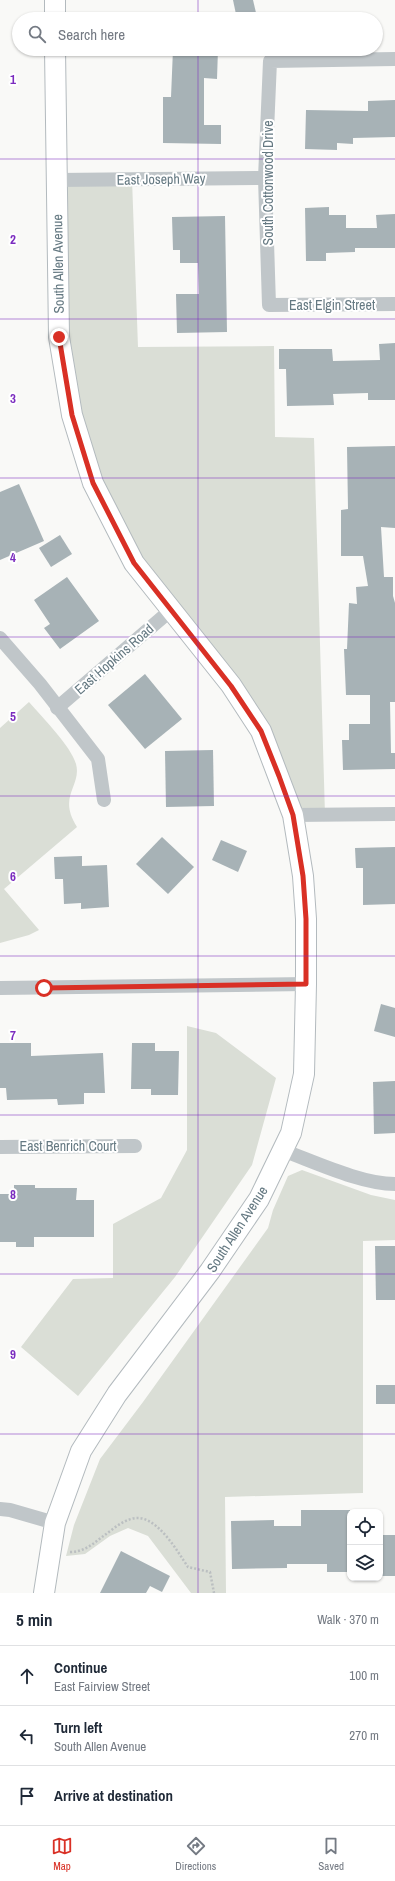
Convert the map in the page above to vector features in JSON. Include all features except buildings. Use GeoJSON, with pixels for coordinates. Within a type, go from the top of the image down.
{"type":"FeatureCollection","features":[{"type":"Feature","properties":{"kind":"street"},"geometry":{"type":"LineString","coordinates":[[55,0],[55,12]]}},
{"type":"Feature","properties":{"kind":"street","name":"South Allen Avenue"},"geometry":{"type":"LineString","coordinates":[[44,1593],[55,1523],[81,1451],[117,1394],[210,1271],[259,1199],[291,1133],[304,1074],[306,984],[306,919],[303,876],[293,815],[261,731],[231,686],[134,563],[93,483],[72,415],[59,337],[55,56]]}},
{"type":"Feature","properties":{"kind":"street","name":"South Cottonwood Drive"},"geometry":{"type":"LineString","coordinates":[[269,305],[265,178],[270,61],[395,59]]}},
{"type":"Feature","properties":{"kind":"street","name":"East Joseph Way"},"geometry":{"type":"LineString","coordinates":[[57,180],[265,178]]}},
{"type":"Feature","properties":{"kind":"street","name":"East Elgin Street"},"geometry":{"type":"LineString","coordinates":[[269,305],[395,304]]}},
{"type":"Feature","properties":{"kind":"street","name":"East Hopkins Road"},"geometry":{"type":"LineString","coordinates":[[57,708],[171,610]]}},
{"type":"Feature","properties":{"kind":"street"},"geometry":{"type":"LineString","coordinates":[[0,638],[40,684],[57,708],[98,759],[104,800]]}},
{"type":"Feature","properties":{"kind":"street"},"geometry":{"type":"LineString","coordinates":[[293,815],[395,814]]}},
{"type":"Feature","properties":{"kind":"street"},"geometry":{"type":"LineString","coordinates":[[0,988],[306,984]]}},
{"type":"Feature","properties":{"kind":"street","name":"East Benrich Court"},"geometry":{"type":"LineString","coordinates":[[0,1147],[136,1146]]}},
{"type":"Feature","properties":{"kind":"street"},"geometry":{"type":"LineString","coordinates":[[282,1150],[346,1173],[384,1184],[395,1184]]}},
{"type":"Feature","properties":{"kind":"street"},"geometry":{"type":"LineString","coordinates":[[0,1509],[10,1510],[55,1523]]}},
{"type":"Feature","properties":{"kind":"path"},"geometry":{"type":"LineString","coordinates":[[50,1551],[78,1552],[88,1548],[122,1523],[132,1518],[148,1520],[156,1525],[168,1538],[188,1567],[210,1572],[214,1593]]}},
{"type":"Feature","properties":{"kind":"shaded area"},"geometry":{"type":"Polygon","coordinates":[[[132,179],[138,347],[274,346],[275,437],[314,438],[325,815],[293,815],[261,731],[134,563],[72,415],[57,180],[132,179]]]}},
{"type":"Feature","properties":{"kind":"shaded area"},"geometry":{"type":"Polygon","coordinates":[[[29,702],[62,740],[76,764],[76,779],[69,799],[69,807],[71,816],[77,827],[4,889],[39,930],[29,935],[0,943],[0,728],[29,702]]]}},
{"type":"Feature","properties":{"kind":"shaded area"},"geometry":{"type":"Polygon","coordinates":[[[187,1026],[216,1033],[276,1078],[252,1165],[175,1277],[78,1396],[21,1347],[73,1279],[113,1278],[113,1224],[161,1198],[187,1150],[187,1026]]]}},
{"type":"Feature","properties":{"kind":"shaded area"},"geometry":{"type":"Polygon","coordinates":[[[302,1170],[371,1195],[395,1200],[395,1240],[363,1241],[363,1493],[225,1497],[226,1593],[191,1593],[148,1536],[128,1528],[110,1536],[85,1554],[66,1556],[74,1525],[100,1459],[143,1402],[268,1228],[273,1210],[288,1176],[302,1170]]]}},
{"type":"Feature","properties":{"kind":"route"},"geometry":{"type":"LineString","coordinates":[[44,988],[306,984],[306,919],[303,876],[293,815],[279,776],[261,731],[231,686],[134,563],[93,483],[72,415],[59,337]]}}]}
